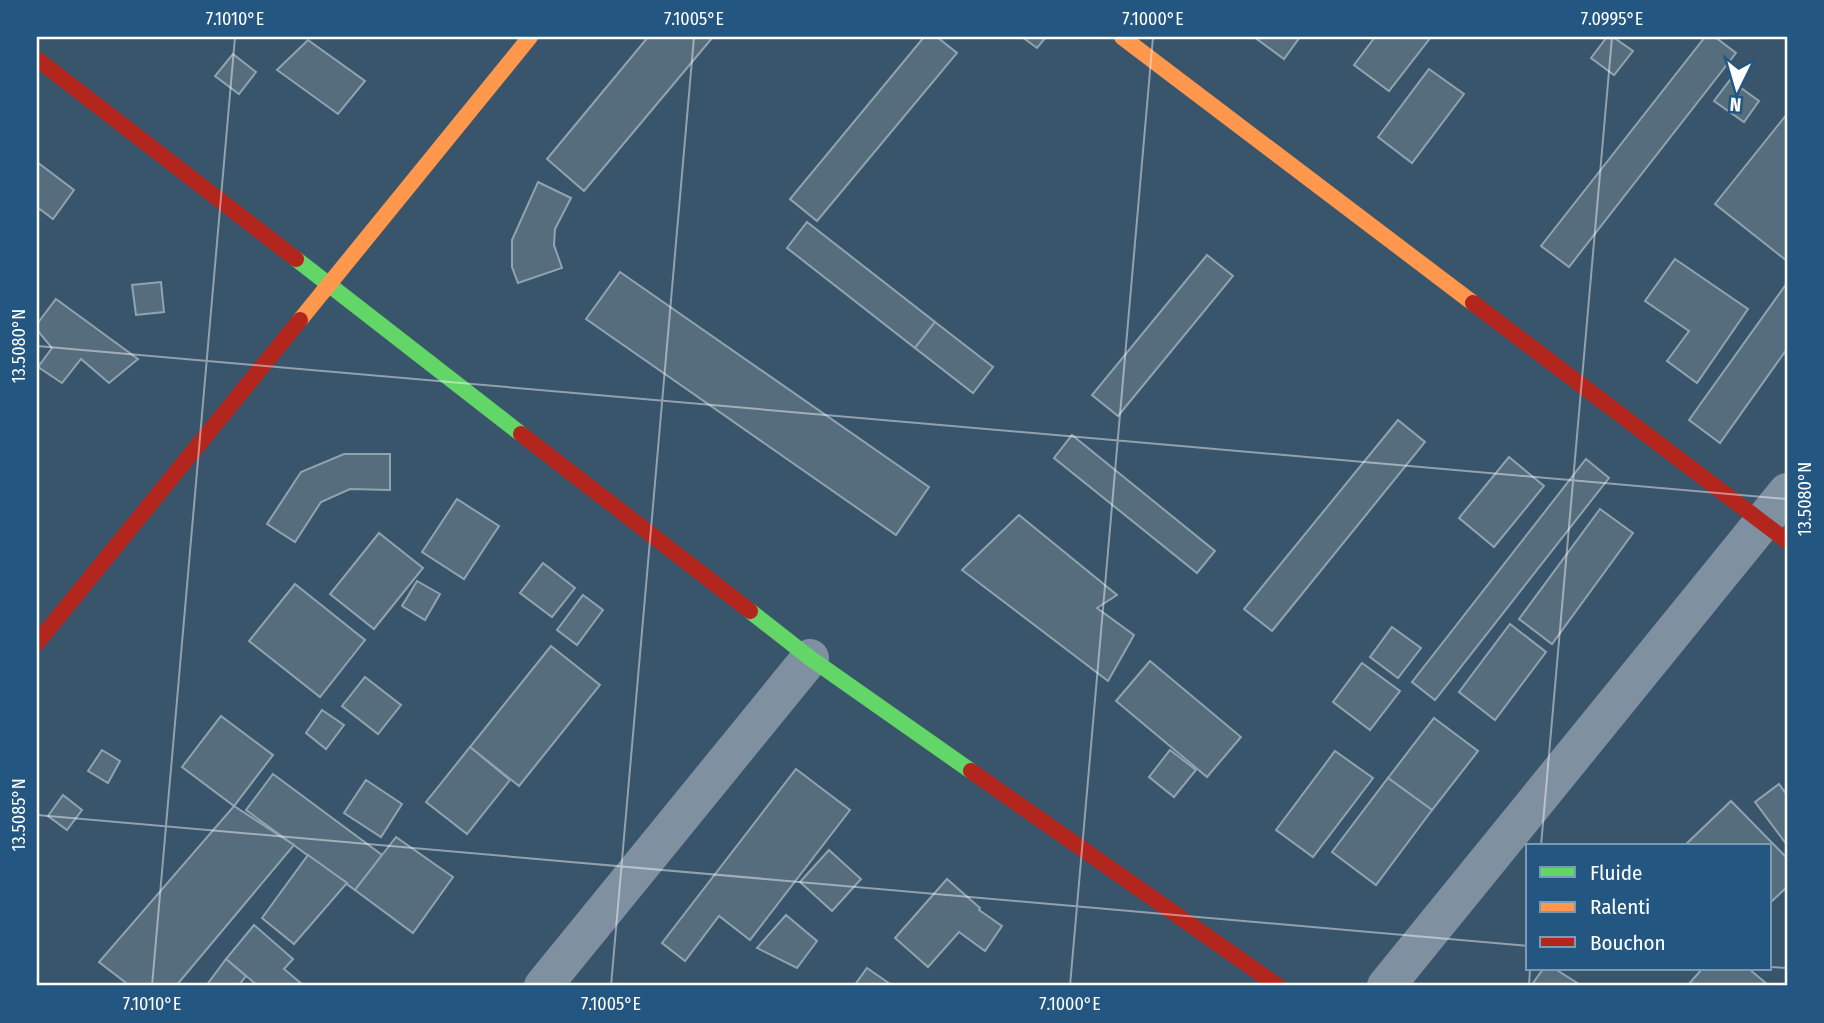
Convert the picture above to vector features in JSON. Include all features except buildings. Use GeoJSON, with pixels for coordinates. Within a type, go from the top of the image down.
{"type":"FeatureCollection","features":[{"type":"Feature","properties":{"kind":"street"},"geometry":{"type":"LineString","coordinates":[[37,643],[530,37]]}},
{"type":"Feature","properties":{"kind":"street"},"geometry":{"type":"LineString","coordinates":[[1122,37],[1776,532]]}},
{"type":"Feature","properties":{"kind":"street"},"geometry":{"type":"LineString","coordinates":[[37,59],[810,658],[1278,986]]}},
{"type":"Feature","properties":{"kind":"street"},"geometry":{"type":"LineString","coordinates":[[1386,986],[1776,532],[1787,492]]}},
{"type":"Feature","properties":{"kind":"street"},"geometry":{"type":"LineString","coordinates":[[543,986],[810,658]]}},
{"type":"Feature","properties":{"kind":"traffic: fast"},"geometry":{"type":"LineString","coordinates":[[296,259],[521,434]]}},
{"type":"Feature","properties":{"kind":"traffic: fast"},"geometry":{"type":"LineString","coordinates":[[750,611],[810,658],[971,771]]}},
{"type":"Feature","properties":{"kind":"traffic: slow"},"geometry":{"type":"LineString","coordinates":[[300,320],[530,37]]}},
{"type":"Feature","properties":{"kind":"traffic: slow"},"geometry":{"type":"LineString","coordinates":[[1122,37],[1473,303]]}},
{"type":"Feature","properties":{"kind":"traffic: jam"},"geometry":{"type":"LineString","coordinates":[[37,59],[296,259]]}},
{"type":"Feature","properties":{"kind":"traffic: jam"},"geometry":{"type":"LineString","coordinates":[[1473,303],[1787,541]]}},
{"type":"Feature","properties":{"kind":"traffic: jam"},"geometry":{"type":"LineString","coordinates":[[37,643],[300,320]]}},
{"type":"Feature","properties":{"kind":"traffic: jam"},"geometry":{"type":"LineString","coordinates":[[521,434],[750,611]]}},
{"type":"Feature","properties":{"kind":"traffic: jam"},"geometry":{"type":"LineString","coordinates":[[971,771],[1278,986]]}}]}
